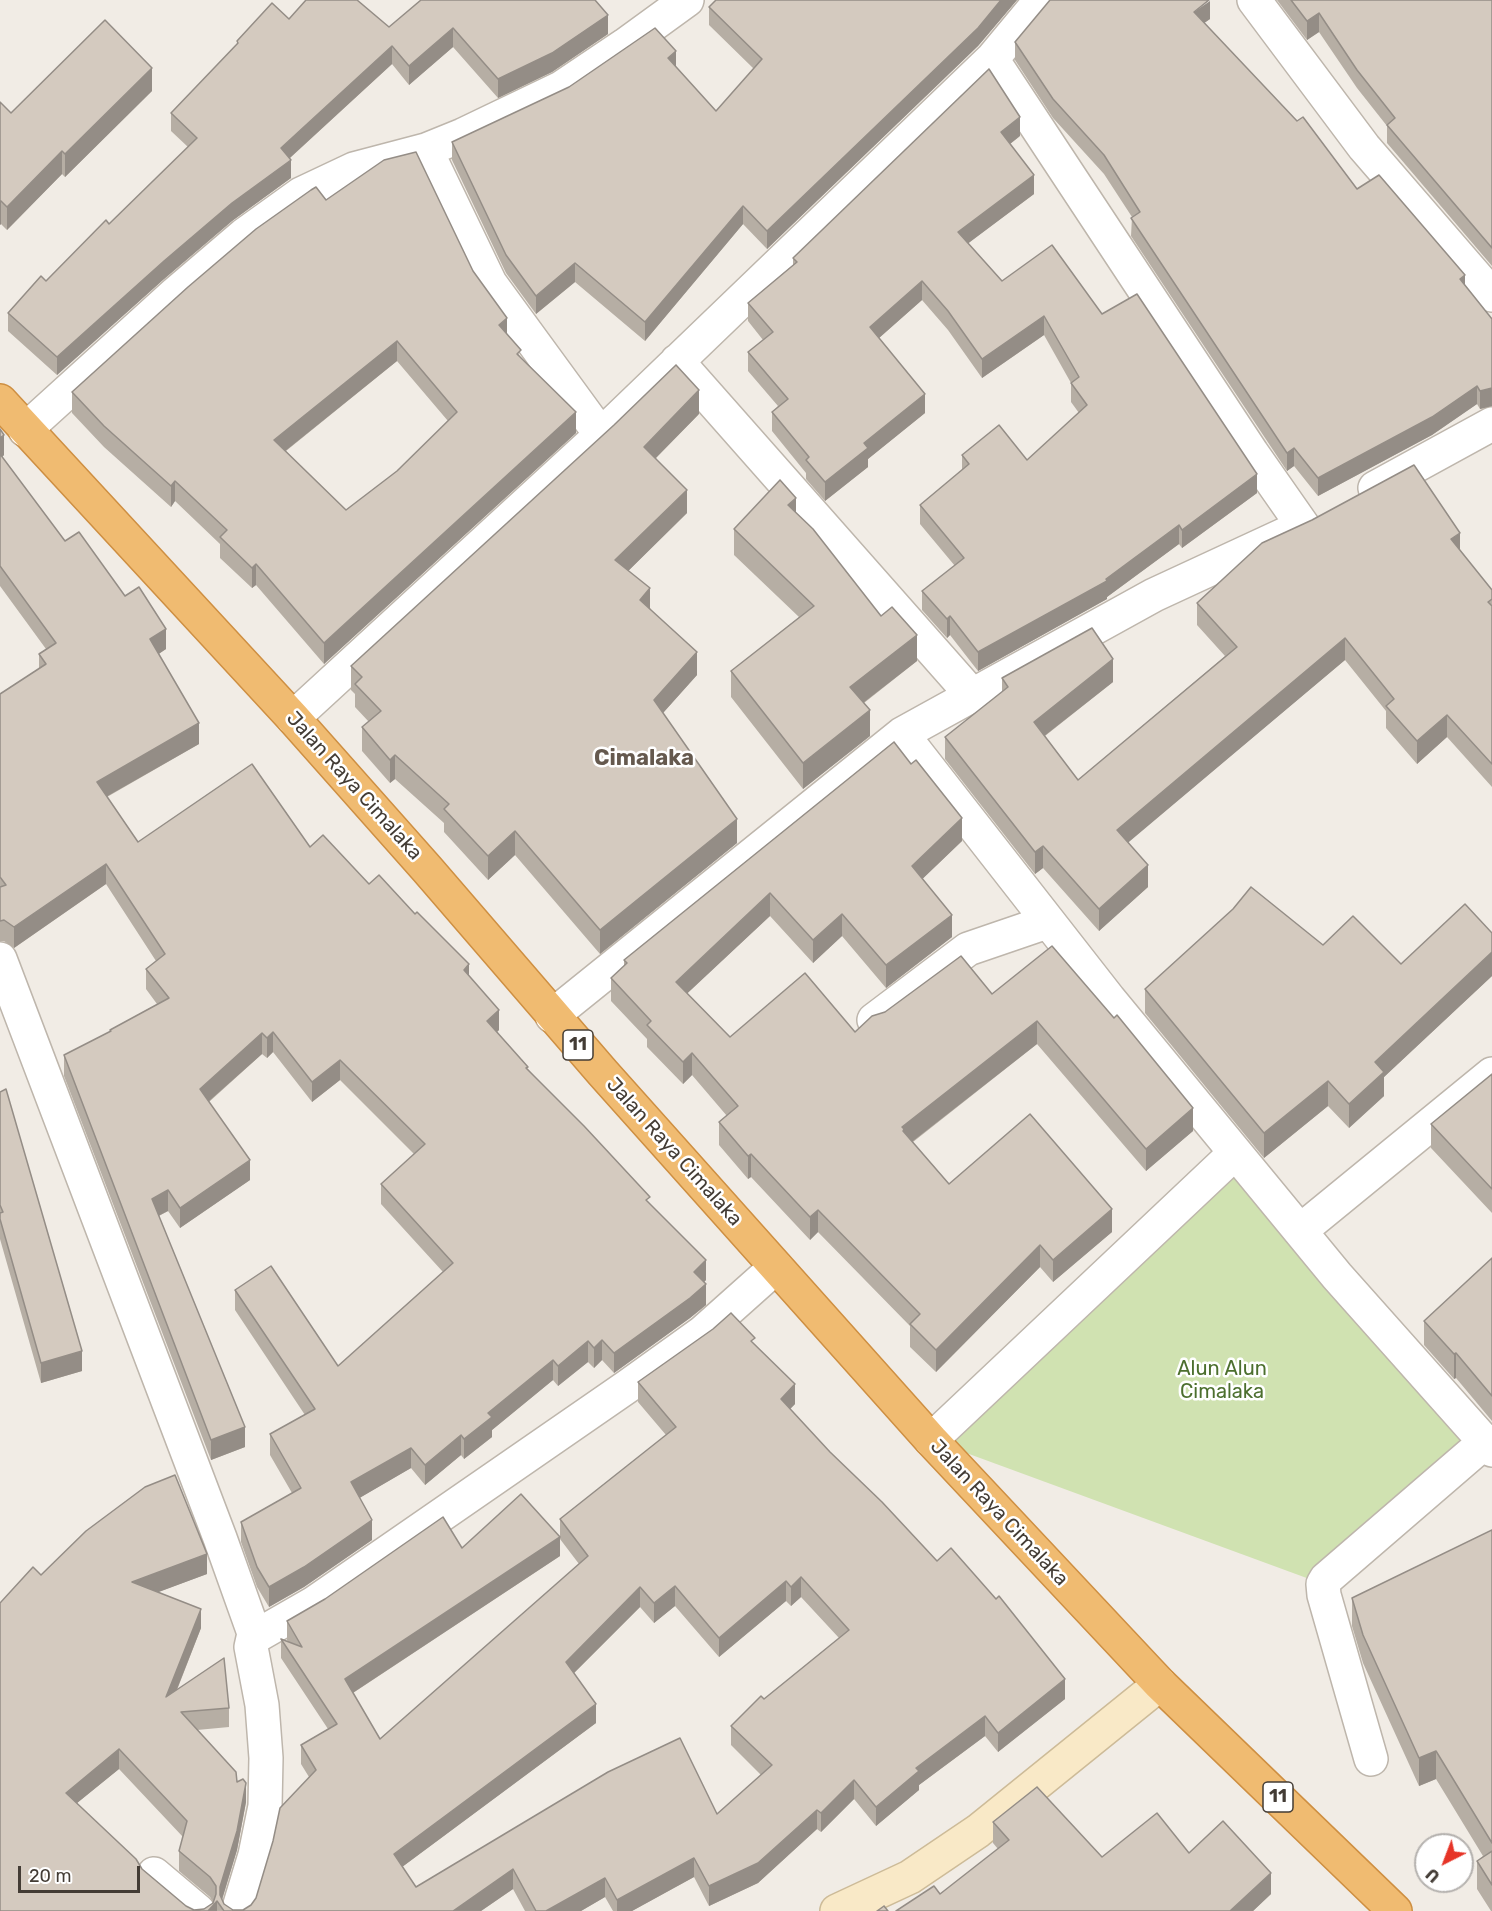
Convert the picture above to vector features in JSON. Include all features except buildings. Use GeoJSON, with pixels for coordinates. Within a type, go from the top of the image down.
{"type":"FeatureCollection","features":[{"type":"Feature","properties":{"kind":"highway","name":"Jalan Raya Cimalaka"},"geometry":{"type":"LineString","coordinates":[[0,401],[293,718],[428,869],[552,1016],[931,1440],[1161,1684]]}},
{"type":"Feature","properties":{"kind":"highway","name":"11"},"geometry":{"type":"LineString","coordinates":[[1161,1684],[1395,1911]]}},
{"type":"Feature","properties":{"kind":"street"},"geometry":{"type":"LineString","coordinates":[[25,430],[235,242],[300,194],[354,169],[426,150],[463,135],[561,88],[687,0]]}},
{"type":"Feature","properties":{"kind":"street"},"geometry":{"type":"LineString","coordinates":[[293,718],[601,435],[992,59],[1041,0]]}},
{"type":"Feature","properties":{"kind":"street"},"geometry":{"type":"LineString","coordinates":[[1254,0],[1364,147],[1492,295]]}},
{"type":"Feature","properties":{"kind":"street"},"geometry":{"type":"LineString","coordinates":[[992,59],[1252,453],[1303,526]]}},
{"type":"Feature","properties":{"kind":"street"},"geometry":{"type":"LineString","coordinates":[[426,150],[490,283],[601,435]]}},
{"type":"Feature","properties":{"kind":"street"},"geometry":{"type":"LineString","coordinates":[[677,361],[972,695]]}},
{"type":"Feature","properties":{"kind":"street"},"geometry":{"type":"LineString","coordinates":[[552,1016],[902,734],[1154,595],[1340,508],[1492,424]]}},
{"type":"Feature","properties":{"kind":"street"},"geometry":{"type":"LineString","coordinates":[[902,734],[1047,922],[1336,1276],[1489,1446],[1326,1579],[1323,1584],[1324,1595],[1371,1760]]}},
{"type":"Feature","properties":{"kind":"street"},"geometry":{"type":"LineString","coordinates":[[874,1020],[968,949],[1047,922]]}},
{"type":"Feature","properties":{"kind":"street"},"geometry":{"type":"LineString","coordinates":[[0,959],[207,1504],[265,1631]]}},
{"type":"Feature","properties":{"kind":"street"},"geometry":{"type":"LineString","coordinates":[[1300,1231],[1492,1074]]}},
{"type":"Feature","properties":{"kind":"street"},"geometry":{"type":"LineString","coordinates":[[931,1440],[1235,1153]]}},
{"type":"Feature","properties":{"kind":"street"},"geometry":{"type":"LineString","coordinates":[[238,1911],[255,1856],[265,1806],[266,1758],[262,1705],[251,1641],[314,1603],[702,1333],[776,1267]]}},
{"type":"Feature","properties":{"kind":"street"},"geometry":{"type":"LineString","coordinates":[[837,1911],[910,1877],[978,1831],[1161,1684]]}},
{"type":"Feature","properties":{"kind":"street"},"geometry":{"type":"LineString","coordinates":[[154,1874],[198,1911]]}},
{"type":"Feature","properties":{"kind":"green space","name":"Alun Alun Cimalaka"},"geometry":{"type":"Polygon","coordinates":[[[1235,1153],[1485,1442],[1323,1584],[931,1440],[1235,1153]]]}},
{"type":"Feature","properties":{"kind":"district","name":"Cimalaka"},"geometry":{"type":"Point","coordinates":[644,759]}}]}
